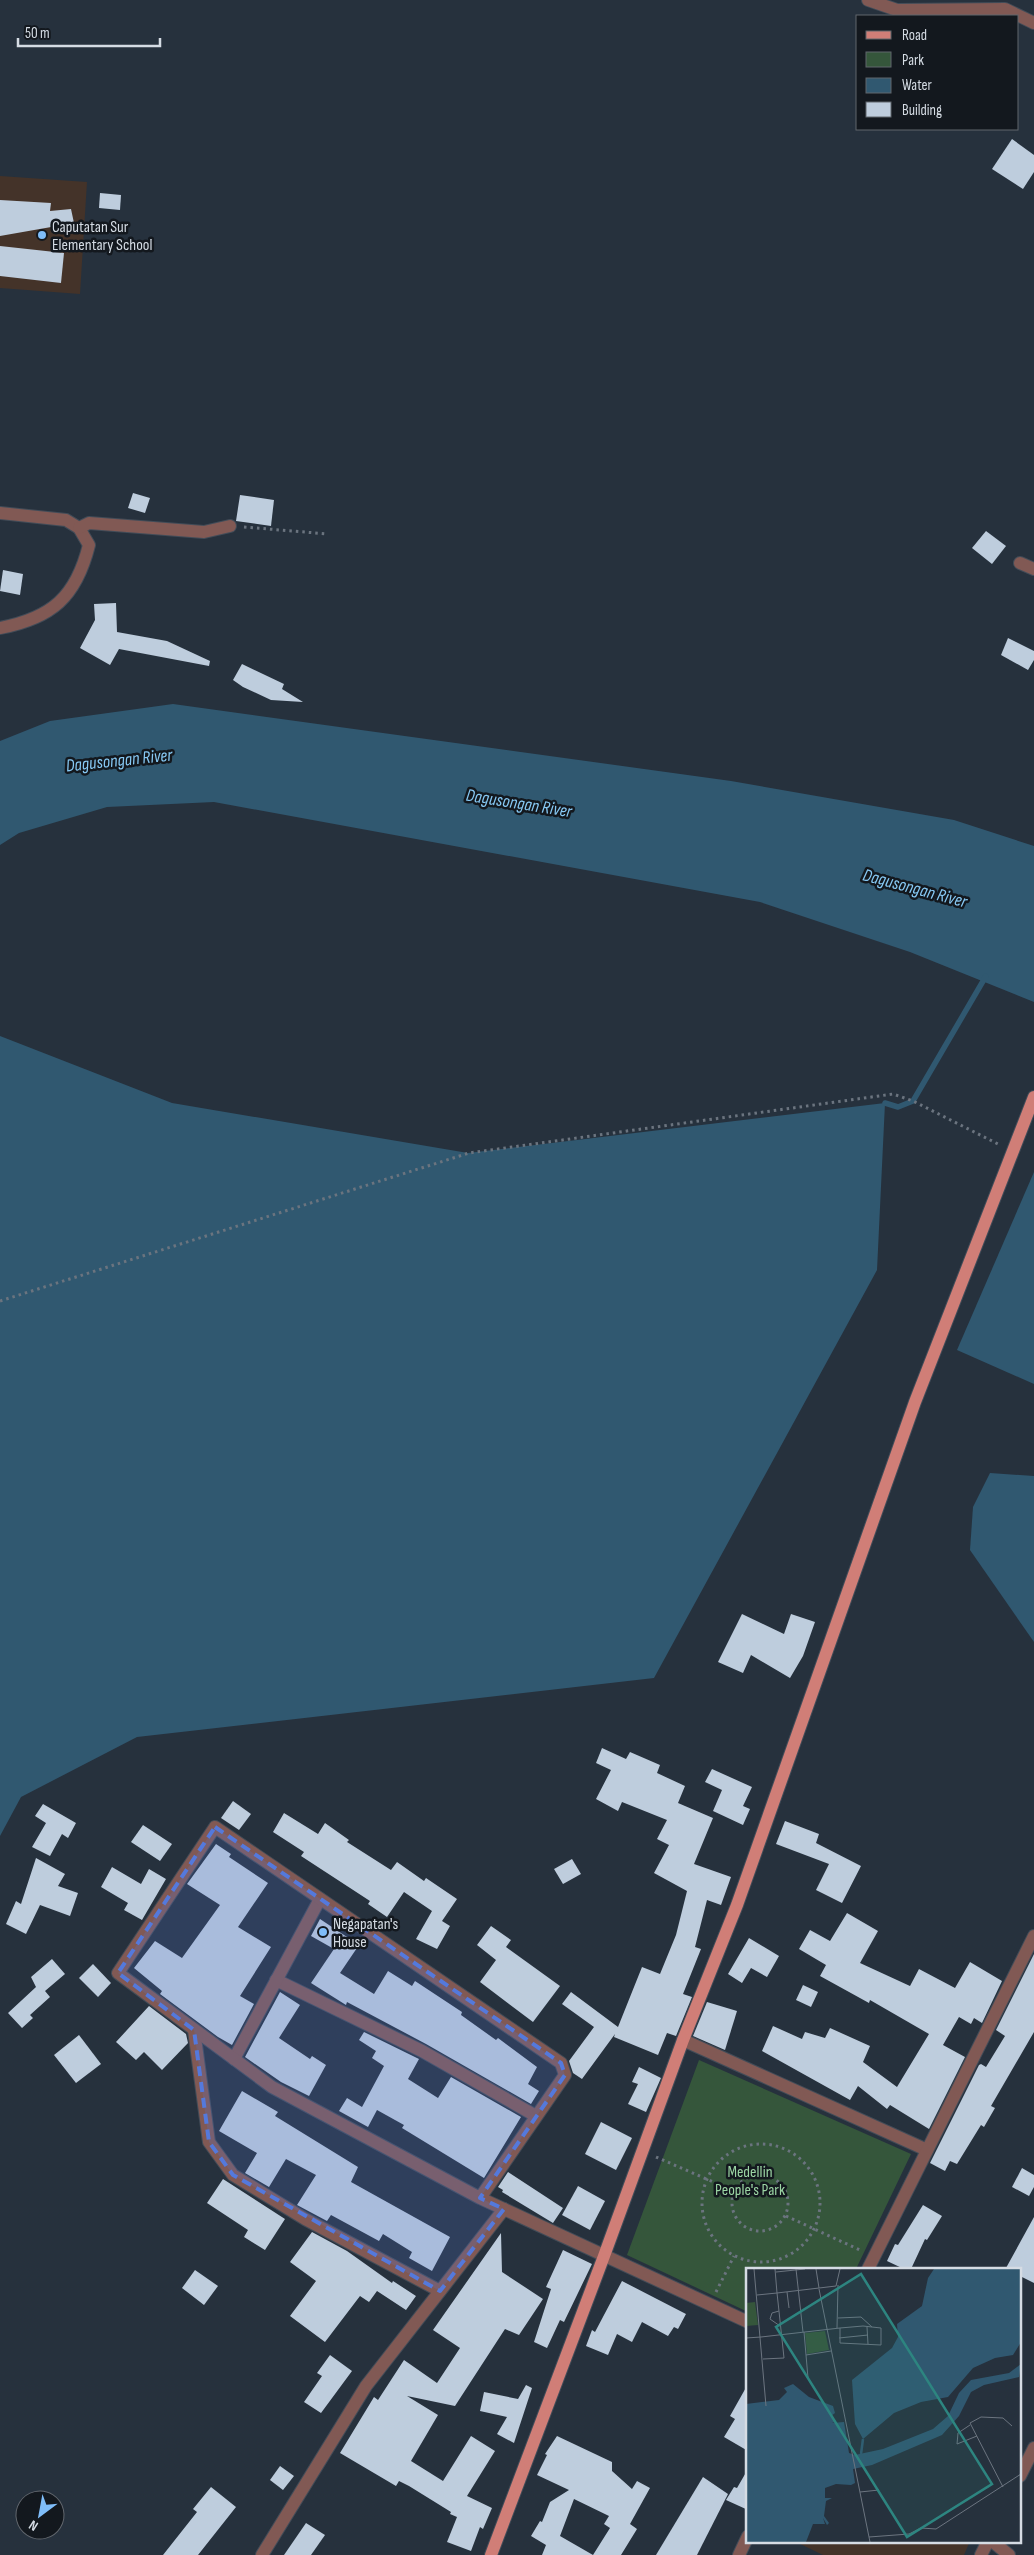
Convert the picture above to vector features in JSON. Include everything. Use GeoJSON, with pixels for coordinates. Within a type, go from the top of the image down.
{"type":"FeatureCollection","features":[{"type":"Feature","properties":{"kind":"main road"},"geometry":{"type":"LineString","coordinates":[[491,2555],[683,2040],[737,1906],[911,1412],[1034,1097]]}},
{"type":"Feature","properties":{"kind":"street"},"geometry":{"type":"LineString","coordinates":[[868,0],[897,10],[1005,9],[1017,15]]}},
{"type":"Feature","properties":{"kind":"street"},"geometry":{"type":"LineString","coordinates":[[1019,16],[1034,23]]}},
{"type":"Feature","properties":{"kind":"street"},"geometry":{"type":"LineString","coordinates":[[0,513],[66,520],[79,528],[89,544],[84,565],[69,592],[52,610],[18,624],[0,628]]}},
{"type":"Feature","properties":{"kind":"street"},"geometry":{"type":"LineString","coordinates":[[79,528],[88,523],[204,532],[230,526]]}},
{"type":"Feature","properties":{"kind":"street"},"geometry":{"type":"LineString","coordinates":[[1020,562],[1034,569]]}},
{"type":"Feature","properties":{"kind":"street"},"geometry":{"type":"LineString","coordinates":[[480,2198],[565,2075],[561,2063],[215,1828],[118,1973],[272,2087],[480,2198],[746,2321]]}},
{"type":"Feature","properties":{"kind":"street"},"geometry":{"type":"LineString","coordinates":[[234,2059],[320,1899]]}},
{"type":"Feature","properties":{"kind":"street"},"geometry":{"type":"LineString","coordinates":[[868,2268],[1034,1936]]}},
{"type":"Feature","properties":{"kind":"street"},"geometry":{"type":"LineString","coordinates":[[276,1980],[422,2051],[536,2116]]}},
{"type":"Feature","properties":{"kind":"street"},"geometry":{"type":"LineString","coordinates":[[194,2030],[209,2142],[233,2175],[305,2219],[440,2291]]}},
{"type":"Feature","properties":{"kind":"street"},"geometry":{"type":"LineString","coordinates":[[683,2040],[927,2150]]}},
{"type":"Feature","properties":{"kind":"street"},"geometry":{"type":"LineString","coordinates":[[262,2555],[366,2386],[504,2209]]}},
{"type":"Feature","properties":{"kind":"street"},"geometry":{"type":"LineString","coordinates":[[1022,2472],[1029,2456]]}},
{"type":"Feature","properties":{"kind":"street"},"geometry":{"type":"LineString","coordinates":[[739,2555],[746,2540]]}},
{"type":"Feature","properties":{"kind":"street"},"geometry":{"type":"LineString","coordinates":[[982,2555],[989,2542]]}},
{"type":"Feature","properties":{"kind":"street"},"geometry":{"type":"LineString","coordinates":[[991,2542],[1009,2555]]}},
{"type":"Feature","properties":{"kind":"path"},"geometry":{"type":"LineString","coordinates":[[230,526],[328,534]]}},
{"type":"Feature","properties":{"kind":"path"},"geometry":{"type":"LineString","coordinates":[[0,1300],[468,1153],[893,1094],[913,1101],[1012,1150]]}},
{"type":"Feature","properties":{"kind":"path"},"geometry":{"type":"LineString","coordinates":[[762,2143],[786,2149],[805,2163],[817,2183],[820,2206],[815,2229],[804,2245],[789,2256],[771,2262],[752,2262],[734,2256],[716,2242],[704,2223],[701,2200],[706,2179],[720,2160],[739,2147],[762,2143]]}},
{"type":"Feature","properties":{"kind":"path"},"geometry":{"type":"LineString","coordinates":[[642,2151],[734,2191]]}},
{"type":"Feature","properties":{"kind":"path"},"geometry":{"type":"LineString","coordinates":[[753,2175],[766,2175],[778,2181],[786,2191],[789,2203],[786,2216],[778,2226],[767,2231],[754,2231],[742,2226],[732,2210],[731,2203],[734,2191],[742,2181],[753,2175]]}},
{"type":"Feature","properties":{"kind":"path"},"geometry":{"type":"LineString","coordinates":[[786,2216],[874,2257]]}},
{"type":"Feature","properties":{"kind":"path"},"geometry":{"type":"LineString","coordinates":[[711,2304],[734,2256]]}},
{"type":"Feature","properties":{"kind":"highlighted area"},"geometry":{"type":"Polygon","coordinates":[[[215,1827],[561,2063],[565,2075],[480,2198],[504,2209],[440,2291],[233,2175],[209,2142],[194,2030],[118,1973],[215,1827]]]}},
{"type":"Feature","properties":{"kind":"shaded area","name":"Caputatan Sur Elementary School"},"geometry":{"type":"Polygon","coordinates":[[[0,176],[87,182],[80,294],[0,288],[0,176]]]}},
{"type":"Feature","properties":{"kind":"shaded area"},"geometry":{"type":"Polygon","coordinates":[[[796,2542],[970,2542],[964,2555],[823,2555],[796,2542]]]}},
{"type":"Feature","properties":{"kind":"green space","name":"Medellin People's Park"},"geometry":{"type":"Polygon","coordinates":[[[699,2060],[911,2154],[856,2268],[746,2268],[746,2311],[627,2255],[699,2060]]]}},
{"type":"Feature","properties":{"kind":"water","name":"Dagusongan River"},"geometry":{"type":"Polygon","coordinates":[[[173,704],[731,781],[954,820],[1034,846],[1034,1002],[910,952],[760,902],[214,802],[107,807],[19,833],[0,845],[0,741],[50,721],[173,704]]]}},
{"type":"Feature","properties":{"kind":"water"},"geometry":{"type":"Polygon","coordinates":[[[0,1036],[172,1103],[468,1153],[885,1103],[877,1270],[654,1678],[137,1737],[21,1797],[0,1836],[0,1036]]]}},
{"type":"Feature","properties":{"kind":"water"},"geometry":{"type":"Polygon","coordinates":[[[1034,1172],[1034,1384],[957,1350],[1034,1172]]]}},
{"type":"Feature","properties":{"kind":"water"},"geometry":{"type":"Polygon","coordinates":[[[990,1473],[1034,1476],[1034,1642],[970,1550],[973,1507],[990,1473]]]}},
{"type":"Feature","properties":{"kind":"building"},"geometry":{"type":"Polygon","coordinates":[[[1012,139],[1034,155],[1034,172],[1023,189],[992,169],[1012,139]]]}},
{"type":"Feature","properties":{"kind":"building"},"geometry":{"type":"Polygon","coordinates":[[[100,193],[121,195],[120,210],[99,208],[100,193]]]}},
{"type":"Feature","properties":{"kind":"building"},"geometry":{"type":"Polygon","coordinates":[[[0,200],[51,203],[50,211],[71,209],[74,223],[0,236],[0,200]]]}},
{"type":"Feature","properties":{"kind":"building"},"geometry":{"type":"Polygon","coordinates":[[[0,246],[64,253],[61,283],[0,276],[0,246]]]}},
{"type":"Feature","properties":{"kind":"building"},"geometry":{"type":"Polygon","coordinates":[[[133,493],[150,498],[145,513],[128,508],[133,493]]]}},
{"type":"Feature","properties":{"kind":"building"},"geometry":{"type":"Polygon","coordinates":[[[240,495],[274,500],[271,526],[236,521],[240,495]]]}},
{"type":"Feature","properties":{"kind":"building"},"geometry":{"type":"Polygon","coordinates":[[[986,531],[1006,546],[992,564],[972,548],[986,531]]]}},
{"type":"Feature","properties":{"kind":"building"},"geometry":{"type":"Polygon","coordinates":[[[3,570],[23,574],[20,595],[0,591],[3,570]]]}},
{"type":"Feature","properties":{"kind":"building"},"geometry":{"type":"Polygon","coordinates":[[[116,603],[117,632],[167,641],[210,661],[209,666],[119,649],[110,665],[80,648],[95,620],[94,604],[116,603]]]}},
{"type":"Feature","properties":{"kind":"building"},"geometry":{"type":"Polygon","coordinates":[[[1008,638],[1034,651],[1034,660],[1028,670],[1001,655],[1008,638]]]}},
{"type":"Feature","properties":{"kind":"building"},"geometry":{"type":"Polygon","coordinates":[[[242,664],[284,684],[282,689],[303,702],[271,700],[243,687],[233,680],[242,664]]]}},
{"type":"Feature","properties":{"kind":"building"},"geometry":{"type":"Polygon","coordinates":[[[742,1614],[784,1634],[791,1614],[815,1622],[803,1656],[790,1678],[751,1655],[743,1673],[718,1662],[742,1614]]]}},
{"type":"Feature","properties":{"kind":"building"},"geometry":{"type":"Polygon","coordinates":[[[602,1748],[626,1759],[630,1752],[660,1765],[657,1773],[685,1786],[678,1803],[713,1818],[694,1864],[731,1877],[721,1905],[707,1900],[695,1947],[701,1949],[683,1994],[692,1997],[676,2036],[667,2033],[658,2055],[614,2037],[615,2034],[582,2079],[573,2073],[569,2061],[594,2027],[562,2004],[571,1992],[618,2027],[642,1967],[660,1974],[676,1935],[687,1891],[654,1873],[669,1845],[657,1839],[667,1820],[622,1802],[618,1811],[596,1799],[611,1770],[596,1763],[602,1748]]]}},
{"type":"Feature","properties":{"kind":"building"},"geometry":{"type":"Polygon","coordinates":[[[712,1769],[752,1787],[743,1806],[750,1809],[743,1825],[713,1811],[722,1790],[705,1782],[712,1769]]]}},
{"type":"Feature","properties":{"kind":"building"},"geometry":{"type":"Polygon","coordinates":[[[233,1801],[251,1814],[239,1830],[221,1818],[233,1801]]]}},
{"type":"Feature","properties":{"kind":"building"},"geometry":{"type":"Polygon","coordinates":[[[43,1804],[76,1823],[68,1838],[62,1834],[50,1856],[32,1847],[46,1823],[35,1816],[43,1804]]]}},
{"type":"Feature","properties":{"kind":"building"},"geometry":{"type":"Polygon","coordinates":[[[284,1813],[318,1834],[325,1823],[349,1840],[347,1842],[391,1870],[397,1862],[424,1881],[426,1878],[457,1899],[442,1921],[450,1926],[437,1949],[416,1939],[432,1911],[404,1892],[387,1917],[368,1904],[370,1901],[301,1856],[304,1852],[273,1832],[284,1813]]]}},
{"type":"Feature","properties":{"kind":"building"},"geometry":{"type":"Polygon","coordinates":[[[785,1821],[819,1834],[816,1843],[861,1866],[842,1903],[816,1890],[829,1864],[776,1844],[785,1821]]]}},
{"type":"Feature","properties":{"kind":"building"},"geometry":{"type":"Polygon","coordinates":[[[143,1825],[172,1844],[160,1861],[131,1842],[143,1825]]]}},
{"type":"Feature","properties":{"kind":"building"},"geometry":{"type":"Polygon","coordinates":[[[216,1844],[231,1854],[229,1857],[268,1883],[238,1927],[271,1947],[240,1996],[254,2004],[232,2045],[218,2037],[160,1994],[162,1991],[134,1968],[155,1941],[182,1958],[220,1905],[187,1884],[216,1844]]]}},
{"type":"Feature","properties":{"kind":"building"},"geometry":{"type":"Polygon","coordinates":[[[36,1858],[65,1874],[58,1886],[78,1893],[70,1916],[40,1905],[26,1934],[6,1924],[16,1901],[21,1904],[36,1858]]]}},
{"type":"Feature","properties":{"kind":"building"},"geometry":{"type":"Polygon","coordinates":[[[572,1859],[581,1874],[563,1884],[554,1869],[572,1859]]]}},
{"type":"Feature","properties":{"kind":"building"},"geometry":{"type":"Polygon","coordinates":[[[112,1867],[141,1884],[149,1869],[166,1879],[142,1920],[124,1910],[128,1903],[101,1887],[112,1867]]]}},
{"type":"Feature","properties":{"kind":"building"},"geometry":{"type":"Polygon","coordinates":[[[847,1913],[878,1931],[860,1963],[910,1986],[919,1969],[955,1988],[970,1962],[1002,1981],[982,2023],[974,2018],[971,2024],[959,2017],[943,2045],[965,2057],[929,2129],[890,2105],[887,2109],[858,2086],[850,2100],[762,2051],[773,2026],[802,2039],[805,2032],[825,2038],[830,2028],[870,2046],[863,2062],[897,2087],[929,2034],[870,2000],[869,2003],[820,1976],[826,1965],[799,1949],[810,1930],[830,1941],[847,1913]]]}},
{"type":"Feature","properties":{"kind":"building"},"geometry":{"type":"Polygon","coordinates":[[[320,1919],[359,1945],[340,1973],[374,1994],[388,1971],[412,1986],[415,1981],[462,2012],[461,2015],[496,2040],[498,2038],[537,2067],[528,2084],[539,2091],[531,2104],[426,2044],[347,2002],[346,2005],[311,1983],[334,1949],[311,1936],[320,1919]]]}},
{"type":"Feature","properties":{"kind":"building"},"geometry":{"type":"Polygon","coordinates":[[[491,1926],[511,1940],[506,1947],[560,1986],[533,2022],[480,1982],[496,1960],[477,1945],[491,1926]]]}},
{"type":"Feature","properties":{"kind":"building"},"geometry":{"type":"Polygon","coordinates":[[[749,1938],[779,1956],[767,1977],[751,1968],[742,1983],[728,1974],[749,1938]]]}},
{"type":"Feature","properties":{"kind":"building"},"geometry":{"type":"Polygon","coordinates":[[[1034,1954],[1034,2032],[991,2106],[995,2108],[984,2127],[981,2125],[957,2164],[950,2161],[945,2171],[930,2163],[979,2065],[981,2064],[986,2067],[1005,2036],[996,2030],[1034,1954]]]}},
{"type":"Feature","properties":{"kind":"building"},"geometry":{"type":"Polygon","coordinates":[[[52,1959],[65,1974],[45,1991],[50,1997],[30,2015],[33,2018],[22,2028],[8,2013],[36,1987],[31,1977],[52,1959]]]}},
{"type":"Feature","properties":{"kind":"building"},"geometry":{"type":"Polygon","coordinates":[[[93,1964],[111,1983],[98,1997],[79,1978],[93,1964]]]}},
{"type":"Feature","properties":{"kind":"building"},"geometry":{"type":"Polygon","coordinates":[[[803,1985],[818,1992],[811,2007],[796,2000],[803,1985]]]}},
{"type":"Feature","properties":{"kind":"building"},"geometry":{"type":"Polygon","coordinates":[[[280,1992],[300,2005],[279,2038],[310,2059],[312,2056],[326,2065],[309,2096],[281,2082],[245,2057],[280,1992]]]}},
{"type":"Feature","properties":{"kind":"building"},"geometry":{"type":"Polygon","coordinates":[[[707,2002],[737,2011],[725,2050],[693,2036],[707,2002]]]}},
{"type":"Feature","properties":{"kind":"building"},"geometry":{"type":"Polygon","coordinates":[[[149,2006],[186,2034],[188,2043],[162,2070],[144,2052],[136,2060],[116,2042],[149,2006]]]}},
{"type":"Feature","properties":{"kind":"building"},"geometry":{"type":"Polygon","coordinates":[[[364,2032],[419,2059],[408,2079],[438,2098],[451,2077],[521,2117],[484,2178],[402,2128],[404,2125],[377,2110],[368,2127],[339,2111],[347,2098],[362,2107],[384,2066],[372,2058],[376,2051],[359,2040],[364,2032]]]}},
{"type":"Feature","properties":{"kind":"building"},"geometry":{"type":"Polygon","coordinates":[[[79,2035],[101,2064],[76,2083],[54,2055],[79,2035]]]}},
{"type":"Feature","properties":{"kind":"building"},"geometry":{"type":"Polygon","coordinates":[[[639,2067],[661,2078],[646,2112],[628,2104],[638,2084],[632,2082],[639,2067]]]}},
{"type":"Feature","properties":{"kind":"building"},"geometry":{"type":"Polygon","coordinates":[[[242,2091],[278,2112],[275,2116],[358,2167],[351,2182],[450,2237],[432,2271],[409,2258],[412,2252],[383,2234],[379,2241],[331,2215],[327,2221],[297,2205],[316,2175],[286,2159],[269,2187],[245,2173],[257,2153],[219,2131],[242,2091]]]}},
{"type":"Feature","properties":{"kind":"building"},"geometry":{"type":"Polygon","coordinates":[[[601,2122],[632,2138],[616,2170],[585,2154],[601,2122]]]}},
{"type":"Feature","properties":{"kind":"building"},"geometry":{"type":"Polygon","coordinates":[[[1022,2168],[1034,2175],[1034,2187],[1029,2196],[1012,2187],[1022,2168]]]}},
{"type":"Feature","properties":{"kind":"building"},"geometry":{"type":"Polygon","coordinates":[[[508,2172],[563,2208],[553,2223],[502,2192],[503,2190],[498,2187],[508,2172]]]}},
{"type":"Feature","properties":{"kind":"building"},"geometry":{"type":"Polygon","coordinates":[[[223,2179],[285,2219],[265,2250],[244,2237],[248,2230],[207,2203],[223,2179]]]}},
{"type":"Feature","properties":{"kind":"building"},"geometry":{"type":"Polygon","coordinates":[[[578,2186],[605,2201],[590,2230],[562,2215],[578,2186]]]}},
{"type":"Feature","properties":{"kind":"building"},"geometry":{"type":"Polygon","coordinates":[[[923,2205],[942,2216],[927,2240],[925,2239],[911,2268],[902,2268],[887,2261],[895,2244],[898,2245],[923,2205]]]}},
{"type":"Feature","properties":{"kind":"building"},"geometry":{"type":"Polygon","coordinates":[[[1034,2217],[1034,2283],[1022,2277],[1022,2268],[1006,2268],[1034,2217]]]}},
{"type":"Feature","properties":{"kind":"building"},"geometry":{"type":"Polygon","coordinates":[[[312,2232],[347,2251],[392,2283],[393,2281],[416,2296],[406,2310],[377,2291],[369,2302],[360,2296],[325,2342],[290,2316],[316,2281],[290,2262],[312,2232]]]}},
{"type":"Feature","properties":{"kind":"building"},"geometry":{"type":"Polygon","coordinates":[[[501,2233],[502,2272],[543,2299],[519,2335],[505,2329],[455,2406],[407,2396],[438,2415],[411,2461],[443,2481],[471,2436],[495,2451],[467,2496],[492,2508],[483,2529],[480,2527],[471,2551],[447,2542],[457,2517],[450,2514],[451,2512],[409,2486],[399,2481],[396,2486],[340,2453],[374,2397],[378,2400],[404,2360],[437,2383],[460,2348],[433,2330],[501,2233]]]}},
{"type":"Feature","properties":{"kind":"building"},"geometry":{"type":"Polygon","coordinates":[[[563,2250],[592,2264],[564,2322],[560,2320],[547,2348],[534,2342],[551,2289],[546,2287],[563,2250]]]}},
{"type":"Feature","properties":{"kind":"building"},"geometry":{"type":"Polygon","coordinates":[[[195,2270],[218,2286],[204,2305],[182,2288],[195,2270]]]}},
{"type":"Feature","properties":{"kind":"building"},"geometry":{"type":"Polygon","coordinates":[[[622,2281],[686,2314],[678,2329],[674,2327],[668,2336],[642,2322],[632,2342],[617,2334],[608,2355],[586,2346],[592,2330],[595,2332],[622,2281]]]}},
{"type":"Feature","properties":{"kind":"building"},"geometry":{"type":"Polygon","coordinates":[[[330,2355],[352,2371],[321,2413],[304,2402],[322,2376],[317,2373],[330,2355]]]}},
{"type":"Feature","properties":{"kind":"building"},"geometry":{"type":"Polygon","coordinates":[[[526,2385],[532,2388],[514,2443],[497,2434],[507,2417],[480,2411],[484,2392],[518,2399],[526,2385]]]}},
{"type":"Feature","properties":{"kind":"building"},"geometry":{"type":"Polygon","coordinates":[[[746,2388],[746,2450],[724,2437],[735,2419],[730,2416],[746,2388]]]}},
{"type":"Feature","properties":{"kind":"building"},"geometry":{"type":"Polygon","coordinates":[[[557,2436],[612,2462],[612,2471],[632,2489],[637,2481],[650,2488],[630,2524],[637,2529],[621,2555],[593,2555],[542,2555],[546,2545],[531,2536],[540,2521],[542,2522],[550,2502],[569,2490],[537,2475],[547,2455],[545,2454],[557,2436]],[[574,2499],[560,2536],[593,2555],[610,2528],[604,2524],[609,2516],[574,2499]]]}},
{"type":"Feature","properties":{"kind":"building"},"geometry":{"type":"Polygon","coordinates":[[[280,2466],[294,2476],[283,2490],[270,2480],[280,2466]]]}},
{"type":"Feature","properties":{"kind":"building"},"geometry":{"type":"Polygon","coordinates":[[[746,2472],[746,2509],[726,2500],[734,2487],[737,2488],[746,2472]]]}},
{"type":"Feature","properties":{"kind":"building"},"geometry":{"type":"Polygon","coordinates":[[[703,2477],[728,2494],[697,2555],[656,2555],[703,2477]]]}},
{"type":"Feature","properties":{"kind":"building"},"geometry":{"type":"Polygon","coordinates":[[[211,2487],[236,2507],[198,2555],[163,2555],[197,2512],[193,2509],[211,2487]]]}},
{"type":"Feature","properties":{"kind":"building"},"geometry":{"type":"Polygon","coordinates":[[[306,2523],[325,2535],[311,2555],[284,2555],[306,2523]]]}},
{"type":"Feature","properties":{"kind":"waterway"},"geometry":{"type":"LineString","coordinates":[[885,1103],[898,1107],[913,1101],[986,976]]}},
{"type":"Feature","properties":{"kind":"place","name":"Caputatan Sur Elementary School"},"geometry":{"type":"Point","coordinates":[42,235]}},
{"type":"Feature","properties":{"kind":"place","name":"Negapatan's House"},"geometry":{"type":"Point","coordinates":[323,1932]}}]}
